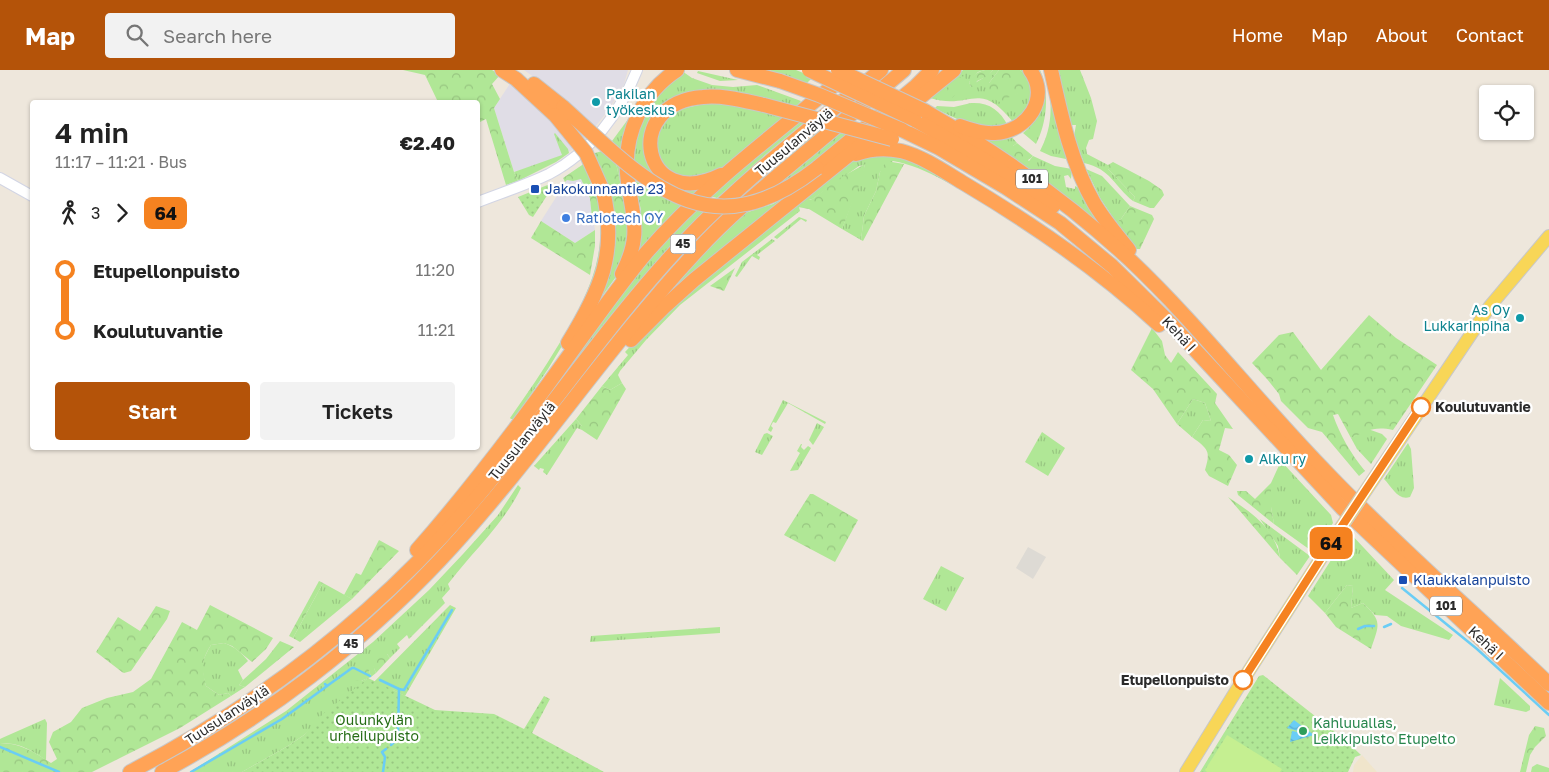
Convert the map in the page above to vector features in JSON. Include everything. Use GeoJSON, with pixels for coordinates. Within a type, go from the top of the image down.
{"type":"FeatureCollection","features":[{"type":"Feature","properties":{"kind":"highway"},"geometry":{"type":"LineString","coordinates":[[502,70],[559,111],[646,179],[670,193],[693,201],[723,206],[758,200],[783,191],[855,154],[865,151],[902,151],[917,157],[972,188],[1049,237],[1120,290],[1164,329],[1194,349]]}},
{"type":"Feature","properties":{"kind":"highway"},"geometry":{"type":"LineString","coordinates":[[497,474],[517,449],[528,412],[586,314],[601,281],[607,250],[608,232],[608,216],[603,191],[586,154],[559,111],[513,70]]}},
{"type":"Feature","properties":{"kind":"highway"},"geometry":{"type":"LineString","coordinates":[[596,320],[627,265],[634,243],[636,220],[627,162],[629,138],[641,109],[650,95],[676,70]]}},
{"type":"Feature","properties":{"kind":"highway"},"geometry":{"type":"LineString","coordinates":[[737,70],[780,81],[811,92],[897,135]]}},
{"type":"Feature","properties":{"kind":"highway"},"geometry":{"type":"LineString","coordinates":[[809,70],[920,116],[972,130],[996,133],[1013,129],[1028,119],[1035,108],[1038,95],[1036,81],[1030,70]]}},
{"type":"Feature","properties":{"kind":"highway","name":"Kehä I"},"geometry":{"type":"LineString","coordinates":[[838,70],[920,116],[990,150],[1066,204],[1129,259],[1177,308],[1329,476],[1549,684]]}},
{"type":"Feature","properties":{"kind":"highway"},"geometry":{"type":"LineString","coordinates":[[528,412],[640,260],[665,232],[702,195],[736,165],[853,70]]}},
{"type":"Feature","properties":{"kind":"highway","name":"Tuusulanväylä"},"geometry":{"type":"LineString","coordinates":[[130,772],[176,748],[240,709],[342,632],[394,586],[497,474],[621,316],[685,242],[717,209],[773,159],[881,70]]}},
{"type":"Feature","properties":{"kind":"highway","name":"Tuusulanväylä"},"geometry":{"type":"LineString","coordinates":[[517,449],[562,414],[658,294],[728,219],[904,70]]}},
{"type":"Feature","properties":{"kind":"highway"},"geometry":{"type":"LineString","coordinates":[[562,414],[604,372],[640,330],[664,307],[820,173],[932,70]]}},
{"type":"Feature","properties":{"kind":"highway"},"geometry":{"type":"LineString","coordinates":[[820,173],[952,70]]}},
{"type":"Feature","properties":{"kind":"highway"},"geometry":{"type":"LineString","coordinates":[[1051,70],[1070,145],[1083,180],[1106,220],[1177,308]]}},
{"type":"Feature","properties":{"kind":"highway"},"geometry":{"type":"LineString","coordinates":[[736,165],[718,177],[701,182],[684,183],[669,178],[658,168],[651,155],[650,139],[655,124],[670,108],[693,98],[715,97],[764,104],[897,135]]}},
{"type":"Feature","properties":{"kind":"highway","name":"Kehä I"},"geometry":{"type":"LineString","coordinates":[[897,135],[928,153],[1006,187],[1089,246],[1131,283],[1344,508],[1549,702]]}},
{"type":"Feature","properties":{"kind":"highway","name":"Tuusulanväylä"},"geometry":{"type":"LineString","coordinates":[[162,772],[248,721],[300,684],[352,642],[404,596],[441,559],[497,474]]}},
{"type":"Feature","properties":{"kind":"main road"},"geometry":{"type":"LineString","coordinates":[[1186,772],[1334,538],[1490,306],[1549,236]]}},
{"type":"Feature","properties":{"kind":"street"},"geometry":{"type":"LineString","coordinates":[[480,201],[540,178],[576,155],[596,137],[614,115],[624,99],[637,70]]}},
{"type":"Feature","properties":{"kind":"street"},"geometry":{"type":"LineString","coordinates":[[0,178],[30,195]]}},
{"type":"Feature","properties":{"kind":"shaded area"},"geometry":{"type":"Polygon","coordinates":[[[524,70],[628,70],[624,84],[608,111],[581,144],[559,158],[514,172],[494,108],[511,82],[524,92],[535,78],[524,70]]]}},
{"type":"Feature","properties":{"kind":"shaded area"},"geometry":{"type":"Polygon","coordinates":[[[581,178],[590,198],[595,230],[575,243],[541,221],[567,180],[573,181],[581,178]]]}},
{"type":"Feature","properties":{"kind":"shaded area"},"geometry":{"type":"Polygon","coordinates":[[[1028,547],[1046,557],[1033,579],[1016,568],[1028,547]]]}},
{"type":"Feature","properties":{"kind":"shaded area"},"geometry":{"type":"Polygon","coordinates":[[[1362,755],[1377,772],[1353,772],[1354,765],[1362,755]]]}},
{"type":"Feature","properties":{"kind":"green space"},"geometry":{"type":"Polygon","coordinates":[[[403,70],[492,70],[500,75],[492,84],[500,99],[494,108],[518,181],[506,185],[486,119],[480,122],[480,100],[437,100],[425,75],[403,70]]]}},
{"type":"Feature","properties":{"kind":"green space"},"geometry":{"type":"Polygon","coordinates":[[[769,70],[796,70],[813,77],[806,84],[769,70]]]}},
{"type":"Feature","properties":{"kind":"green space"},"geometry":{"type":"Polygon","coordinates":[[[963,70],[985,70],[978,72],[969,82],[971,87],[993,70],[999,70],[989,83],[1008,96],[1019,92],[1027,83],[1025,74],[1020,70],[1024,70],[1032,83],[1031,105],[1013,122],[1001,109],[982,98],[944,101],[930,98],[963,70]]]}},
{"type":"Feature","properties":{"kind":"green space"},"geometry":{"type":"Polygon","coordinates":[[[985,70],[993,70],[988,76],[977,81],[975,86],[971,87],[969,82],[972,77],[985,70]]]}},
{"type":"Feature","properties":{"kind":"green space"},"geometry":{"type":"Polygon","coordinates":[[[999,70],[1020,70],[1025,74],[1029,88],[1002,103],[984,94],[989,83],[999,70]]]}},
{"type":"Feature","properties":{"kind":"green space"},"geometry":{"type":"Polygon","coordinates":[[[1035,70],[1040,70],[1046,98],[1043,127],[1036,144],[1023,133],[1033,121],[1035,70]]]}},
{"type":"Feature","properties":{"kind":"green space"},"geometry":{"type":"Polygon","coordinates":[[[1044,70],[1047,70],[1071,160],[1051,156],[1040,151],[1048,131],[1051,111],[1049,90],[1044,70]]]}},
{"type":"Feature","properties":{"kind":"green space"},"geometry":{"type":"Polygon","coordinates":[[[1056,70],[1080,70],[1091,98],[1097,121],[1093,139],[1089,140],[1086,148],[1087,154],[1108,165],[1108,169],[1135,197],[1133,201],[1100,169],[1084,163],[1074,136],[1076,125],[1071,125],[1056,70]]]}},
{"type":"Feature","properties":{"kind":"green space"},"geometry":{"type":"Polygon","coordinates":[[[682,71],[692,78],[712,85],[733,87],[757,85],[801,101],[796,107],[767,100],[668,104],[650,164],[705,186],[695,195],[661,179],[630,157],[646,106],[682,71]]]}},
{"type":"Feature","properties":{"kind":"green space"},"geometry":{"type":"Polygon","coordinates":[[[698,71],[738,80],[720,81],[697,73],[698,71]]]}},
{"type":"Feature","properties":{"kind":"green space"},"geometry":{"type":"Polygon","coordinates":[[[964,76],[966,80],[961,89],[952,98],[946,94],[953,80],[964,76]]]}},
{"type":"Feature","properties":{"kind":"green space"},"geometry":{"type":"Polygon","coordinates":[[[716,101],[788,116],[726,168],[685,178],[661,166],[656,136],[673,111],[716,101]]]}},
{"type":"Feature","properties":{"kind":"green space"},"geometry":{"type":"Polygon","coordinates":[[[971,103],[983,104],[998,111],[1008,126],[988,127],[970,124],[935,108],[937,106],[954,107],[971,103]]]}},
{"type":"Feature","properties":{"kind":"green space"},"geometry":{"type":"Polygon","coordinates":[[[629,118],[631,119],[622,150],[612,141],[629,118]]]}},
{"type":"Feature","properties":{"kind":"green space"},"geometry":{"type":"Polygon","coordinates":[[[798,119],[806,121],[717,198],[707,195],[798,119]]]}},
{"type":"Feature","properties":{"kind":"green space"},"geometry":{"type":"Polygon","coordinates":[[[823,125],[827,126],[743,197],[738,197],[823,125]]]}},
{"type":"Feature","properties":{"kind":"green space"},"geometry":{"type":"Polygon","coordinates":[[[843,131],[849,132],[798,174],[774,188],[843,131]]]}},
{"type":"Feature","properties":{"kind":"green space"},"geometry":{"type":"Polygon","coordinates":[[[555,133],[569,153],[556,162],[518,181],[514,172],[562,155],[555,133]]]}},
{"type":"Feature","properties":{"kind":"green space"},"geometry":{"type":"Polygon","coordinates":[[[1011,136],[1017,143],[1013,146],[1029,161],[1033,156],[1055,166],[1072,169],[1071,179],[1068,175],[1064,176],[1066,187],[1075,189],[1075,186],[1083,190],[1102,226],[1044,179],[984,139],[1011,136]]]}},
{"type":"Feature","properties":{"kind":"green space"},"geometry":{"type":"Polygon","coordinates":[[[1017,143],[1033,156],[1030,159],[1025,161],[1019,160],[1010,154],[1009,149],[1017,143]]]}},
{"type":"Feature","properties":{"kind":"green space"},"geometry":{"type":"Polygon","coordinates":[[[602,151],[616,163],[627,214],[624,223],[620,226],[613,222],[593,156],[595,153],[602,151]]]}},
{"type":"Feature","properties":{"kind":"green space"},"geometry":{"type":"Polygon","coordinates":[[[894,154],[922,163],[990,207],[931,174],[893,161],[880,172],[876,191],[864,216],[861,240],[842,229],[865,165],[859,166],[799,207],[800,211],[680,305],[646,340],[620,371],[618,375],[622,383],[610,390],[602,386],[628,355],[625,352],[655,320],[851,161],[858,158],[894,154]]]}},
{"type":"Feature","properties":{"kind":"green space"},"geometry":{"type":"Polygon","coordinates":[[[886,161],[904,164],[863,241],[861,240],[864,216],[876,191],[880,172],[886,161]]]}},
{"type":"Feature","properties":{"kind":"green space"},"geometry":{"type":"Polygon","coordinates":[[[1113,162],[1162,190],[1164,195],[1154,208],[1133,201],[1135,197],[1108,169],[1108,165],[1113,162]]]}},
{"type":"Feature","properties":{"kind":"green space"},"geometry":{"type":"Polygon","coordinates":[[[585,163],[592,179],[602,218],[592,218],[590,198],[581,179],[567,180],[565,182],[563,178],[585,163]]]}},
{"type":"Feature","properties":{"kind":"green space"},"geometry":{"type":"Polygon","coordinates":[[[616,163],[621,168],[631,231],[618,274],[595,306],[613,222],[627,214],[616,163]]]}},
{"type":"Feature","properties":{"kind":"green space"},"geometry":{"type":"Polygon","coordinates":[[[865,164],[863,175],[842,229],[809,209],[798,207],[809,199],[811,200],[840,178],[865,164]]]}},
{"type":"Feature","properties":{"kind":"green space"},"geometry":{"type":"Polygon","coordinates":[[[1086,169],[1102,176],[1130,206],[1121,219],[1116,222],[1100,198],[1086,169]]]}},
{"type":"Feature","properties":{"kind":"green space"},"geometry":{"type":"Polygon","coordinates":[[[634,180],[651,191],[684,206],[631,266],[641,210],[634,180]]]}},
{"type":"Feature","properties":{"kind":"green space"},"geometry":{"type":"Polygon","coordinates":[[[550,184],[548,194],[533,217],[529,215],[518,197],[550,184]]]}},
{"type":"Feature","properties":{"kind":"green space"},"geometry":{"type":"Polygon","coordinates":[[[802,187],[649,316],[677,280],[745,213],[773,204],[802,187]]]}},
{"type":"Feature","properties":{"kind":"green space"},"geometry":{"type":"Polygon","coordinates":[[[664,205],[674,217],[668,223],[657,212],[664,205]]]}},
{"type":"Feature","properties":{"kind":"green space"},"geometry":{"type":"Polygon","coordinates":[[[1130,206],[1152,215],[1154,219],[1140,249],[1135,249],[1116,222],[1121,219],[1130,206]]]}},
{"type":"Feature","properties":{"kind":"green space"},"geometry":{"type":"Polygon","coordinates":[[[697,210],[705,210],[681,234],[637,285],[532,417],[642,264],[697,210]]]}},
{"type":"Feature","properties":{"kind":"green space"},"geometry":{"type":"Polygon","coordinates":[[[722,210],[728,212],[531,443],[651,287],[722,210]]]}},
{"type":"Feature","properties":{"kind":"green space"},"geometry":{"type":"Polygon","coordinates":[[[799,217],[807,220],[806,222],[801,219],[777,239],[774,237],[799,217]]]}},
{"type":"Feature","properties":{"kind":"green space"},"geometry":{"type":"Polygon","coordinates":[[[600,218],[602,218],[600,264],[579,318],[548,369],[514,419],[511,419],[559,344],[584,299],[599,252],[600,218]]]}},
{"type":"Feature","properties":{"kind":"green space"},"geometry":{"type":"Polygon","coordinates":[[[541,221],[575,243],[595,230],[595,246],[590,275],[531,238],[541,221]]]}},
{"type":"Feature","properties":{"kind":"green space"},"geometry":{"type":"Polygon","coordinates":[[[772,239],[775,241],[757,255],[760,257],[759,260],[752,256],[737,277],[735,276],[742,262],[772,239]]]}},
{"type":"Feature","properties":{"kind":"green space"},"geometry":{"type":"Polygon","coordinates":[[[735,268],[724,291],[710,286],[735,268]]]}},
{"type":"Feature","properties":{"kind":"green space"},"geometry":{"type":"Polygon","coordinates":[[[1369,315],[1396,338],[1437,365],[1393,430],[1375,429],[1351,438],[1338,414],[1333,415],[1346,444],[1365,471],[1359,476],[1322,432],[1308,428],[1281,401],[1279,394],[1252,363],[1279,335],[1293,332],[1321,370],[1369,315]]]}},
{"type":"Feature","properties":{"kind":"green space"},"geometry":{"type":"Polygon","coordinates":[[[1152,328],[1162,341],[1165,355],[1171,363],[1178,352],[1217,394],[1215,403],[1233,429],[1225,428],[1219,450],[1229,455],[1237,465],[1228,486],[1209,476],[1205,470],[1208,459],[1207,451],[1192,437],[1203,420],[1211,421],[1205,403],[1193,399],[1177,424],[1153,389],[1131,370],[1152,328]]]}},
{"type":"Feature","properties":{"kind":"green space"},"geometry":{"type":"Polygon","coordinates":[[[622,383],[626,389],[597,440],[582,430],[582,426],[576,419],[602,386],[610,390],[622,383]]]}},
{"type":"Feature","properties":{"kind":"green space"},"geometry":{"type":"Polygon","coordinates":[[[1193,399],[1205,403],[1211,421],[1203,420],[1192,437],[1177,424],[1193,399]]]}},
{"type":"Feature","properties":{"kind":"green space"},"geometry":{"type":"Polygon","coordinates":[[[783,400],[826,422],[825,424],[788,403],[776,423],[773,422],[771,432],[768,430],[783,400]]]}},
{"type":"Feature","properties":{"kind":"green space"},"geometry":{"type":"Polygon","coordinates":[[[576,419],[582,426],[582,430],[577,428],[547,475],[543,472],[544,469],[540,468],[539,470],[534,466],[576,419]]]}},
{"type":"Feature","properties":{"kind":"green space"},"geometry":{"type":"Polygon","coordinates":[[[817,423],[824,427],[813,445],[809,440],[817,423]]]}},
{"type":"Feature","properties":{"kind":"green space"},"geometry":{"type":"Polygon","coordinates":[[[1368,429],[1382,434],[1387,439],[1371,464],[1357,449],[1351,438],[1368,429]]]}},
{"type":"Feature","properties":{"kind":"green space"},"geometry":{"type":"Polygon","coordinates":[[[1042,432],[1065,448],[1048,476],[1025,462],[1042,432]]]}},
{"type":"Feature","properties":{"kind":"green space"},"geometry":{"type":"Polygon","coordinates":[[[767,433],[773,436],[762,455],[755,452],[764,434],[767,433]]]}},
{"type":"Feature","properties":{"kind":"green space"},"geometry":{"type":"Polygon","coordinates":[[[1408,443],[1411,449],[1414,488],[1410,497],[1406,498],[1399,495],[1384,479],[1408,443]]]}},
{"type":"Feature","properties":{"kind":"green space"},"geometry":{"type":"Polygon","coordinates":[[[801,444],[804,450],[808,446],[811,448],[798,470],[790,471],[800,453],[797,451],[801,444]]]}},
{"type":"Feature","properties":{"kind":"green space"},"geometry":{"type":"Polygon","coordinates":[[[1281,461],[1331,515],[1333,523],[1313,552],[1274,524],[1271,507],[1271,483],[1281,461]]]}},
{"type":"Feature","properties":{"kind":"green space"},"geometry":{"type":"Polygon","coordinates":[[[1271,483],[1271,507],[1274,524],[1238,495],[1237,491],[1246,491],[1255,499],[1271,483]]]}},
{"type":"Feature","properties":{"kind":"green space"},"geometry":{"type":"Polygon","coordinates":[[[518,485],[521,488],[506,514],[448,584],[450,589],[442,598],[445,603],[409,639],[407,635],[397,644],[400,648],[390,658],[387,654],[380,654],[378,656],[374,662],[376,673],[371,677],[369,670],[361,681],[368,678],[304,735],[242,772],[190,772],[286,711],[373,642],[429,590],[463,554],[498,515],[518,485]]]}},
{"type":"Feature","properties":{"kind":"green space"},"geometry":{"type":"Polygon","coordinates":[[[810,494],[858,520],[835,562],[784,535],[810,494]]]}},
{"type":"Feature","properties":{"kind":"green space"},"geometry":{"type":"Polygon","coordinates":[[[1228,497],[1246,509],[1268,530],[1277,547],[1280,558],[1228,497]]]}},
{"type":"Feature","properties":{"kind":"green space"},"geometry":{"type":"Polygon","coordinates":[[[1260,519],[1310,556],[1297,575],[1280,558],[1278,546],[1260,519]]]}},
{"type":"Feature","properties":{"kind":"green space"},"geometry":{"type":"Polygon","coordinates":[[[1349,532],[1394,580],[1385,590],[1453,635],[1449,640],[1401,626],[1387,616],[1375,615],[1363,603],[1351,608],[1353,586],[1347,585],[1325,613],[1308,596],[1349,532]]]}},
{"type":"Feature","properties":{"kind":"green space"},"geometry":{"type":"Polygon","coordinates":[[[379,540],[399,551],[352,599],[344,595],[356,573],[361,575],[379,540]]]}},
{"type":"Feature","properties":{"kind":"green space"},"geometry":{"type":"Polygon","coordinates":[[[941,566],[964,578],[946,611],[923,599],[941,566]]]}},
{"type":"Feature","properties":{"kind":"green space"},"geometry":{"type":"Polygon","coordinates":[[[319,581],[323,583],[293,638],[289,636],[319,581]]]}},
{"type":"Feature","properties":{"kind":"green space"},"geometry":{"type":"Polygon","coordinates":[[[323,583],[352,599],[300,642],[293,638],[323,583]]]}},
{"type":"Feature","properties":{"kind":"green space"},"geometry":{"type":"Polygon","coordinates":[[[1347,585],[1353,586],[1351,608],[1363,603],[1374,615],[1378,624],[1371,649],[1336,627],[1325,613],[1347,585]]]}},
{"type":"Feature","properties":{"kind":"green space"},"geometry":{"type":"Polygon","coordinates":[[[210,605],[273,638],[266,649],[252,662],[232,646],[224,643],[211,645],[205,655],[203,664],[206,686],[219,695],[228,693],[231,696],[180,728],[92,772],[0,772],[0,743],[21,746],[51,763],[57,759],[49,742],[53,732],[71,722],[82,708],[107,698],[133,692],[151,679],[182,622],[197,630],[210,605]]]}},
{"type":"Feature","properties":{"kind":"green space"},"geometry":{"type":"Polygon","coordinates":[[[450,605],[456,608],[405,696],[393,690],[362,694],[450,605]]]}},
{"type":"Feature","properties":{"kind":"green space"},"geometry":{"type":"Polygon","coordinates":[[[156,606],[170,611],[167,619],[131,671],[122,672],[96,652],[118,617],[140,631],[156,606]]]}},
{"type":"Feature","properties":{"kind":"green space"},"geometry":{"type":"Polygon","coordinates":[[[720,627],[720,633],[590,642],[591,636],[720,627]]]}},
{"type":"Feature","properties":{"kind":"green space"},"geometry":{"type":"Polygon","coordinates":[[[280,641],[294,647],[245,687],[239,685],[266,659],[280,641]]]}},
{"type":"Feature","properties":{"kind":"green space"},"geometry":{"type":"Polygon","coordinates":[[[224,643],[238,650],[248,661],[238,670],[243,680],[239,685],[245,687],[231,696],[228,693],[219,695],[206,686],[203,674],[205,656],[211,645],[224,643]]]}},
{"type":"Feature","properties":{"kind":"green space"},"geometry":{"type":"Polygon","coordinates":[[[380,653],[387,654],[390,658],[376,673],[373,660],[380,653]]]}},
{"type":"Feature","properties":{"kind":"green space"},"geometry":{"type":"Polygon","coordinates":[[[364,667],[369,670],[371,677],[361,681],[355,680],[359,670],[364,667]]]}},
{"type":"Feature","properties":{"kind":"green space","name":"Etupellonpuisto"},"geometry":{"type":"Polygon","coordinates":[[[1263,675],[1344,739],[1361,755],[1355,757],[1348,772],[1200,772],[1259,676],[1263,675]]]}},
{"type":"Feature","properties":{"kind":"green space","name":"Oulunkylän urheilupuisto"},"geometry":{"type":"Polygon","coordinates":[[[368,678],[435,710],[494,714],[524,729],[544,696],[550,699],[532,733],[604,772],[242,772],[304,735],[323,714],[368,678]]]}},
{"type":"Feature","properties":{"kind":"green space"},"geometry":{"type":"Polygon","coordinates":[[[1500,678],[1530,706],[1530,710],[1526,712],[1494,705],[1500,678]]]}},
{"type":"Feature","properties":{"kind":"green space"},"geometry":{"type":"Polygon","coordinates":[[[45,719],[47,723],[46,760],[24,747],[0,743],[0,739],[45,719]]]}},
{"type":"Feature","properties":{"kind":"green space"},"geometry":{"type":"Polygon","coordinates":[[[1535,726],[1544,728],[1546,736],[1530,755],[1526,772],[1520,772],[1529,735],[1535,726]]]}},
{"type":"Feature","properties":{"kind":"green space"},"geometry":{"type":"Polygon","coordinates":[[[1227,735],[1282,769],[1280,772],[1207,772],[1205,770],[1227,735]]]}},
{"type":"Feature","properties":{"kind":"green space"},"geometry":{"type":"Polygon","coordinates":[[[1537,764],[1549,768],[1549,772],[1531,772],[1532,767],[1537,764]]]}},
{"type":"Feature","properties":{"kind":"water","name":"Kahluuallas, Leikkipuisto Etupelto"},"geometry":{"type":"Polygon","coordinates":[[[1294,720],[1314,735],[1290,742],[1292,731],[1309,734],[1287,728],[1294,720]]]}},
{"type":"Feature","properties":{"kind":"waterway"},"geometry":{"type":"LineString","coordinates":[[1402,588],[1477,649],[1549,715]]}},
{"type":"Feature","properties":{"kind":"waterway"},"geometry":{"type":"LineString","coordinates":[[380,680],[404,690],[452,610]]}},
{"type":"Feature","properties":{"kind":"waterway"},"geometry":{"type":"LineString","coordinates":[[1384,627],[1391,624]]}},
{"type":"Feature","properties":{"kind":"waterway"},"geometry":{"type":"LineString","coordinates":[[1358,629],[1365,626],[1374,626]]}},
{"type":"Feature","properties":{"kind":"waterway"},"geometry":{"type":"LineString","coordinates":[[325,684],[327,686],[352,668],[370,676]]}},
{"type":"Feature","properties":{"kind":"waterway"},"geometry":{"type":"LineString","coordinates":[[191,772],[282,719],[327,686]]}},
{"type":"Feature","properties":{"kind":"waterway"},"geometry":{"type":"LineString","coordinates":[[391,745],[396,740],[398,733],[399,689]]}},
{"type":"Feature","properties":{"kind":"waterway"},"geometry":{"type":"LineString","coordinates":[[0,747],[59,772]]}},
{"type":"Feature","properties":{"kind":"waterway"},"geometry":{"type":"LineString","coordinates":[[383,772],[385,757],[382,752],[386,749]]}},
{"type":"Feature","properties":{"kind":"bus line","name":"64"},"geometry":{"type":"LineString","coordinates":[[1243,680],[1421,407]]}},
{"type":"Feature","properties":{"kind":"place","name":"Pakilan työkeskus"},"geometry":{"type":"Point","coordinates":[596,102]}},
{"type":"Feature","properties":{"kind":"place","name":"Jakokunnantie 23"},"geometry":{"type":"Point","coordinates":[535,189]}},
{"type":"Feature","properties":{"kind":"place","name":"Ratiotech OY"},"geometry":{"type":"Point","coordinates":[566,218]}},
{"type":"Feature","properties":{"kind":"place","name":"As Oy Lukkarinpiha"},"geometry":{"type":"Point","coordinates":[1520,318]}},
{"type":"Feature","properties":{"kind":"place","name":"Koulutuvantie"},"geometry":{"type":"Point","coordinates":[1421,407]}},
{"type":"Feature","properties":{"kind":"place","name":"Alku ry"},"geometry":{"type":"Point","coordinates":[1249,459]}},
{"type":"Feature","properties":{"kind":"place","name":"Klaukkalanpuisto"},"geometry":{"type":"Point","coordinates":[1403,580]}},
{"type":"Feature","properties":{"kind":"place","name":"Etupellonpuisto"},"geometry":{"type":"Point","coordinates":[1243,680]}},
{"type":"Feature","properties":{"kind":"place","name":"Kahluuallas, Leikkipuisto Etupelto"},"geometry":{"type":"Point","coordinates":[1303,731]}}]}
